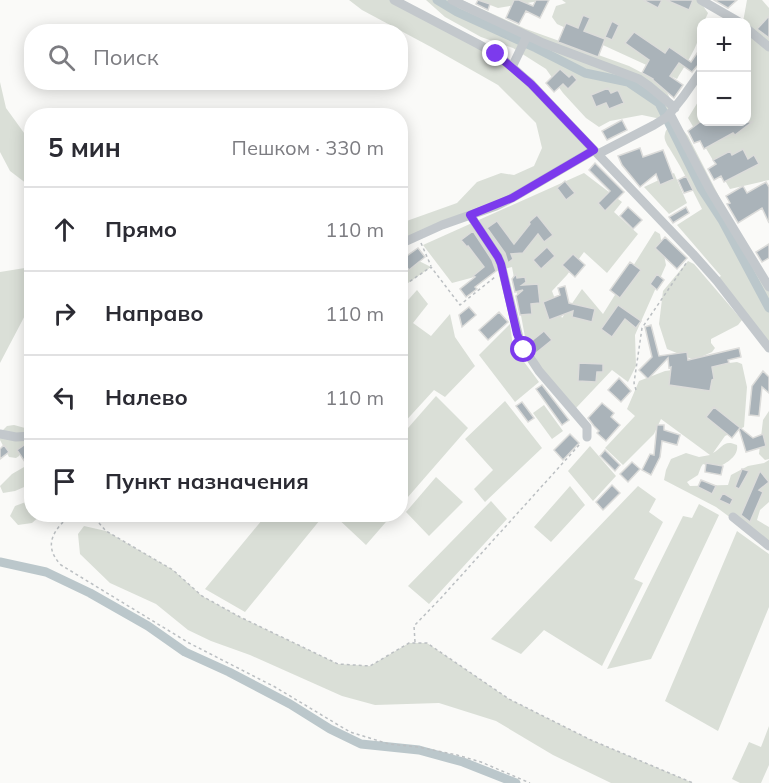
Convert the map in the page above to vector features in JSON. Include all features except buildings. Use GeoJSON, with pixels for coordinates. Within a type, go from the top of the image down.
{"type":"FeatureCollection","features":[{"type":"Feature","properties":{"kind":"street"},"geometry":{"type":"LineString","coordinates":[[394,0],[496,54],[531,84],[693,254],[769,348]]}},
{"type":"Feature","properties":{"kind":"street"},"geometry":{"type":"LineString","coordinates":[[452,0],[526,39],[639,80],[649,86],[671,113],[710,190],[769,287]]}},
{"type":"Feature","properties":{"kind":"street"},"geometry":{"type":"LineString","coordinates":[[701,0],[730,18]]}},
{"type":"Feature","properties":{"kind":"street"},"geometry":{"type":"LineString","coordinates":[[751,31],[769,47]]}},
{"type":"Feature","properties":{"kind":"street"},"geometry":{"type":"LineString","coordinates":[[512,67],[526,39]]}},
{"type":"Feature","properties":{"kind":"street"},"geometry":{"type":"LineString","coordinates":[[408,241],[512,198],[596,152],[654,125],[671,113],[701,72]]}},
{"type":"Feature","properties":{"kind":"street"},"geometry":{"type":"LineString","coordinates":[[470,215],[498,257],[520,342],[539,371],[587,427],[587,437]]}},
{"type":"Feature","properties":{"kind":"street"},"geometry":{"type":"LineString","coordinates":[[0,434],[24,436]]}},
{"type":"Feature","properties":{"kind":"street"},"geometry":{"type":"LineString","coordinates":[[733,517],[769,546]]}},
{"type":"Feature","properties":{"kind":"path"},"geometry":{"type":"LineString","coordinates":[[418,237],[431,267],[460,305],[503,271]]}},
{"type":"Feature","properties":{"kind":"path"},"geometry":{"type":"LineString","coordinates":[[636,390],[634,383],[642,327],[693,254]]}},
{"type":"Feature","properties":{"kind":"path"},"geometry":{"type":"LineString","coordinates":[[408,283],[431,267]]}},
{"type":"Feature","properties":{"kind":"path"},"geometry":{"type":"LineString","coordinates":[[415,643],[414,626],[587,437]]}},
{"type":"Feature","properties":{"kind":"path"},"geometry":{"type":"LineString","coordinates":[[65,522],[52,537],[51,547],[54,557],[61,565],[189,643],[275,687],[350,732],[388,744],[457,755],[481,762],[530,783]]}},
{"type":"Feature","properties":{"kind":"path"},"geometry":{"type":"LineString","coordinates":[[98,522],[106,531],[173,570],[202,596],[338,664],[370,666],[409,643],[427,643],[509,699],[591,740],[693,783]]}},
{"type":"Feature","properties":{"kind":"shaded area"},"geometry":{"type":"Polygon","coordinates":[[[349,0],[398,0],[478,42],[533,79],[599,152],[484,212],[408,243],[408,220],[457,203],[477,182],[501,173],[514,175],[534,166],[542,148],[536,123],[498,85],[408,35],[408,24],[388,24],[349,0]]]}},
{"type":"Feature","properties":{"kind":"shaded area"},"geometry":{"type":"Polygon","coordinates":[[[426,0],[462,0],[526,29],[629,66],[652,78],[667,92],[672,103],[672,111],[661,119],[642,115],[610,121],[599,127],[586,118],[563,93],[546,69],[513,48],[481,37],[445,17],[426,0]]]}},
{"type":"Feature","properties":{"kind":"shaded area"},"geometry":{"type":"Polygon","coordinates":[[[477,0],[545,0],[498,8],[477,0]]]}},
{"type":"Feature","properties":{"kind":"shaded area"},"geometry":{"type":"Polygon","coordinates":[[[562,0],[699,0],[708,13],[706,18],[697,18],[697,42],[677,79],[557,24],[552,17],[556,6],[566,3],[562,0]]]}},
{"type":"Feature","properties":{"kind":"shaded area"},"geometry":{"type":"Polygon","coordinates":[[[747,0],[762,0],[769,8],[769,180],[730,189],[688,118],[697,103],[697,126],[751,126],[751,18],[744,18],[747,0]]]}},
{"type":"Feature","properties":{"kind":"shaded area"},"geometry":{"type":"Polygon","coordinates":[[[0,82],[6,108],[24,133],[24,182],[10,171],[0,152],[0,82]]]}},
{"type":"Feature","properties":{"kind":"shaded area"},"geometry":{"type":"Polygon","coordinates":[[[675,125],[688,136],[745,247],[769,284],[769,343],[716,279],[721,276],[677,225],[702,209],[665,141],[666,130],[675,125]]]}},
{"type":"Feature","properties":{"kind":"shaded area"},"geometry":{"type":"Polygon","coordinates":[[[584,173],[622,202],[614,212],[638,234],[607,273],[584,252],[552,291],[562,318],[582,289],[603,314],[655,231],[660,234],[666,265],[635,335],[636,366],[628,382],[612,370],[576,408],[543,372],[525,337],[512,267],[452,283],[423,245],[584,173]]]}},
{"type":"Feature","properties":{"kind":"shaded area"},"geometry":{"type":"Polygon","coordinates":[[[674,173],[687,203],[669,214],[644,187],[674,173]]]}},
{"type":"Feature","properties":{"kind":"shaded area"},"geometry":{"type":"Polygon","coordinates":[[[408,256],[431,267],[408,283],[408,256]]]}},
{"type":"Feature","properties":{"kind":"shaded area"},"geometry":{"type":"Polygon","coordinates":[[[688,261],[694,264],[742,320],[738,325],[711,339],[715,348],[712,352],[694,360],[667,349],[659,324],[663,291],[688,261]]]}},
{"type":"Feature","properties":{"kind":"shaded area"},"geometry":{"type":"Polygon","coordinates":[[[24,268],[24,317],[0,363],[0,272],[24,268]]]}},
{"type":"Feature","properties":{"kind":"shaded area"},"geometry":{"type":"Polygon","coordinates":[[[417,290],[428,304],[413,323],[431,336],[450,314],[455,337],[475,366],[445,397],[434,390],[408,418],[408,300],[417,290]]]}},
{"type":"Feature","properties":{"kind":"shaded area"},"geometry":{"type":"Polygon","coordinates":[[[510,324],[513,347],[539,382],[515,402],[479,355],[510,324]]]}},
{"type":"Feature","properties":{"kind":"shaded area"},"geometry":{"type":"Polygon","coordinates":[[[737,362],[742,364],[747,387],[744,427],[725,436],[713,453],[724,444],[729,443],[737,445],[736,453],[731,460],[716,468],[703,464],[698,475],[687,482],[690,486],[728,485],[731,475],[748,466],[769,460],[769,502],[760,510],[757,520],[769,527],[769,546],[716,507],[664,480],[671,459],[686,453],[699,457],[710,455],[661,419],[654,434],[623,465],[605,448],[635,416],[627,409],[639,381],[665,371],[737,362]]]}},
{"type":"Feature","properties":{"kind":"shaded area"},"geometry":{"type":"Polygon","coordinates":[[[436,396],[468,428],[408,497],[408,428],[436,396]]]}},
{"type":"Feature","properties":{"kind":"shaded area"},"geometry":{"type":"Polygon","coordinates":[[[505,401],[542,448],[485,502],[474,489],[493,470],[465,439],[505,401]]]}},
{"type":"Feature","properties":{"kind":"shaded area"},"geometry":{"type":"Polygon","coordinates":[[[544,405],[563,431],[552,439],[533,413],[544,405]]]}},
{"type":"Feature","properties":{"kind":"shaded area"},"geometry":{"type":"Polygon","coordinates":[[[769,411],[769,459],[765,460],[759,454],[763,420],[769,411]]]}},
{"type":"Feature","properties":{"kind":"shaded area"},"geometry":{"type":"Polygon","coordinates":[[[7,426],[24,428],[24,444],[16,458],[9,457],[0,440],[0,433],[7,426]]]}},
{"type":"Feature","properties":{"kind":"shaded area"},"geometry":{"type":"Polygon","coordinates":[[[590,446],[616,476],[593,501],[568,471],[590,446]]]}},
{"type":"Feature","properties":{"kind":"shaded area"},"geometry":{"type":"Polygon","coordinates":[[[24,467],[24,487],[3,493],[0,486],[12,474],[24,467]]]}},
{"type":"Feature","properties":{"kind":"shaded area"},"geometry":{"type":"Polygon","coordinates":[[[436,477],[463,502],[429,536],[408,514],[408,510],[436,477]]]}},
{"type":"Feature","properties":{"kind":"shaded area"},"geometry":{"type":"Polygon","coordinates":[[[570,486],[585,505],[551,542],[534,527],[570,486]]]}},
{"type":"Feature","properties":{"kind":"shaded area"},"geometry":{"type":"Polygon","coordinates":[[[638,486],[656,499],[649,512],[663,522],[634,579],[643,583],[602,666],[544,630],[521,654],[491,639],[638,486]]]}},
{"type":"Feature","properties":{"kind":"shaded area"},"geometry":{"type":"Polygon","coordinates":[[[491,501],[507,519],[429,604],[408,586],[491,501]]]}},
{"type":"Feature","properties":{"kind":"shaded area"},"geometry":{"type":"Polygon","coordinates":[[[24,503],[24,522],[33,522],[18,525],[10,516],[15,506],[24,503]]]}},
{"type":"Feature","properties":{"kind":"shaded area"},"geometry":{"type":"Polygon","coordinates":[[[699,504],[719,515],[651,659],[607,669],[683,516],[692,518],[699,504]]]}},
{"type":"Feature","properties":{"kind":"shaded area"},"geometry":{"type":"Polygon","coordinates":[[[260,522],[318,522],[245,612],[205,589],[260,522]]]}},
{"type":"Feature","properties":{"kind":"shaded area"},"geometry":{"type":"Polygon","coordinates":[[[341,522],[386,522],[366,545],[341,522]]]}},
{"type":"Feature","properties":{"kind":"shaded area"},"geometry":{"type":"Polygon","coordinates":[[[84,526],[106,531],[173,570],[202,596],[338,664],[370,666],[409,643],[427,643],[509,699],[591,740],[693,783],[611,783],[553,755],[496,721],[439,703],[375,705],[342,696],[250,655],[211,641],[188,630],[156,604],[110,583],[80,554],[78,534],[84,526]]]}},
{"type":"Feature","properties":{"kind":"shaded area"},"geometry":{"type":"Polygon","coordinates":[[[737,531],[769,554],[769,607],[718,731],[665,701],[737,531]]]}},
{"type":"Feature","properties":{"kind":"shaded area"},"geometry":{"type":"Polygon","coordinates":[[[769,726],[769,765],[761,783],[740,783],[732,779],[749,742],[761,747],[769,726]]]}},
{"type":"Feature","properties":{"kind":"waterway"},"geometry":{"type":"LineString","coordinates":[[437,0],[457,12],[585,73],[628,82],[659,103],[701,188],[722,220],[769,308]]}},
{"type":"Feature","properties":{"kind":"waterway"},"geometry":{"type":"LineString","coordinates":[[0,562],[46,572],[90,593],[148,626],[185,652],[229,672],[361,744],[419,750],[463,762],[516,783]]}},
{"type":"Feature","properties":{"kind":"route"},"geometry":{"type":"LineString","coordinates":[[496,54],[531,84],[594,150],[512,198],[470,215],[501,264],[517,334],[524,350]]}}]}
